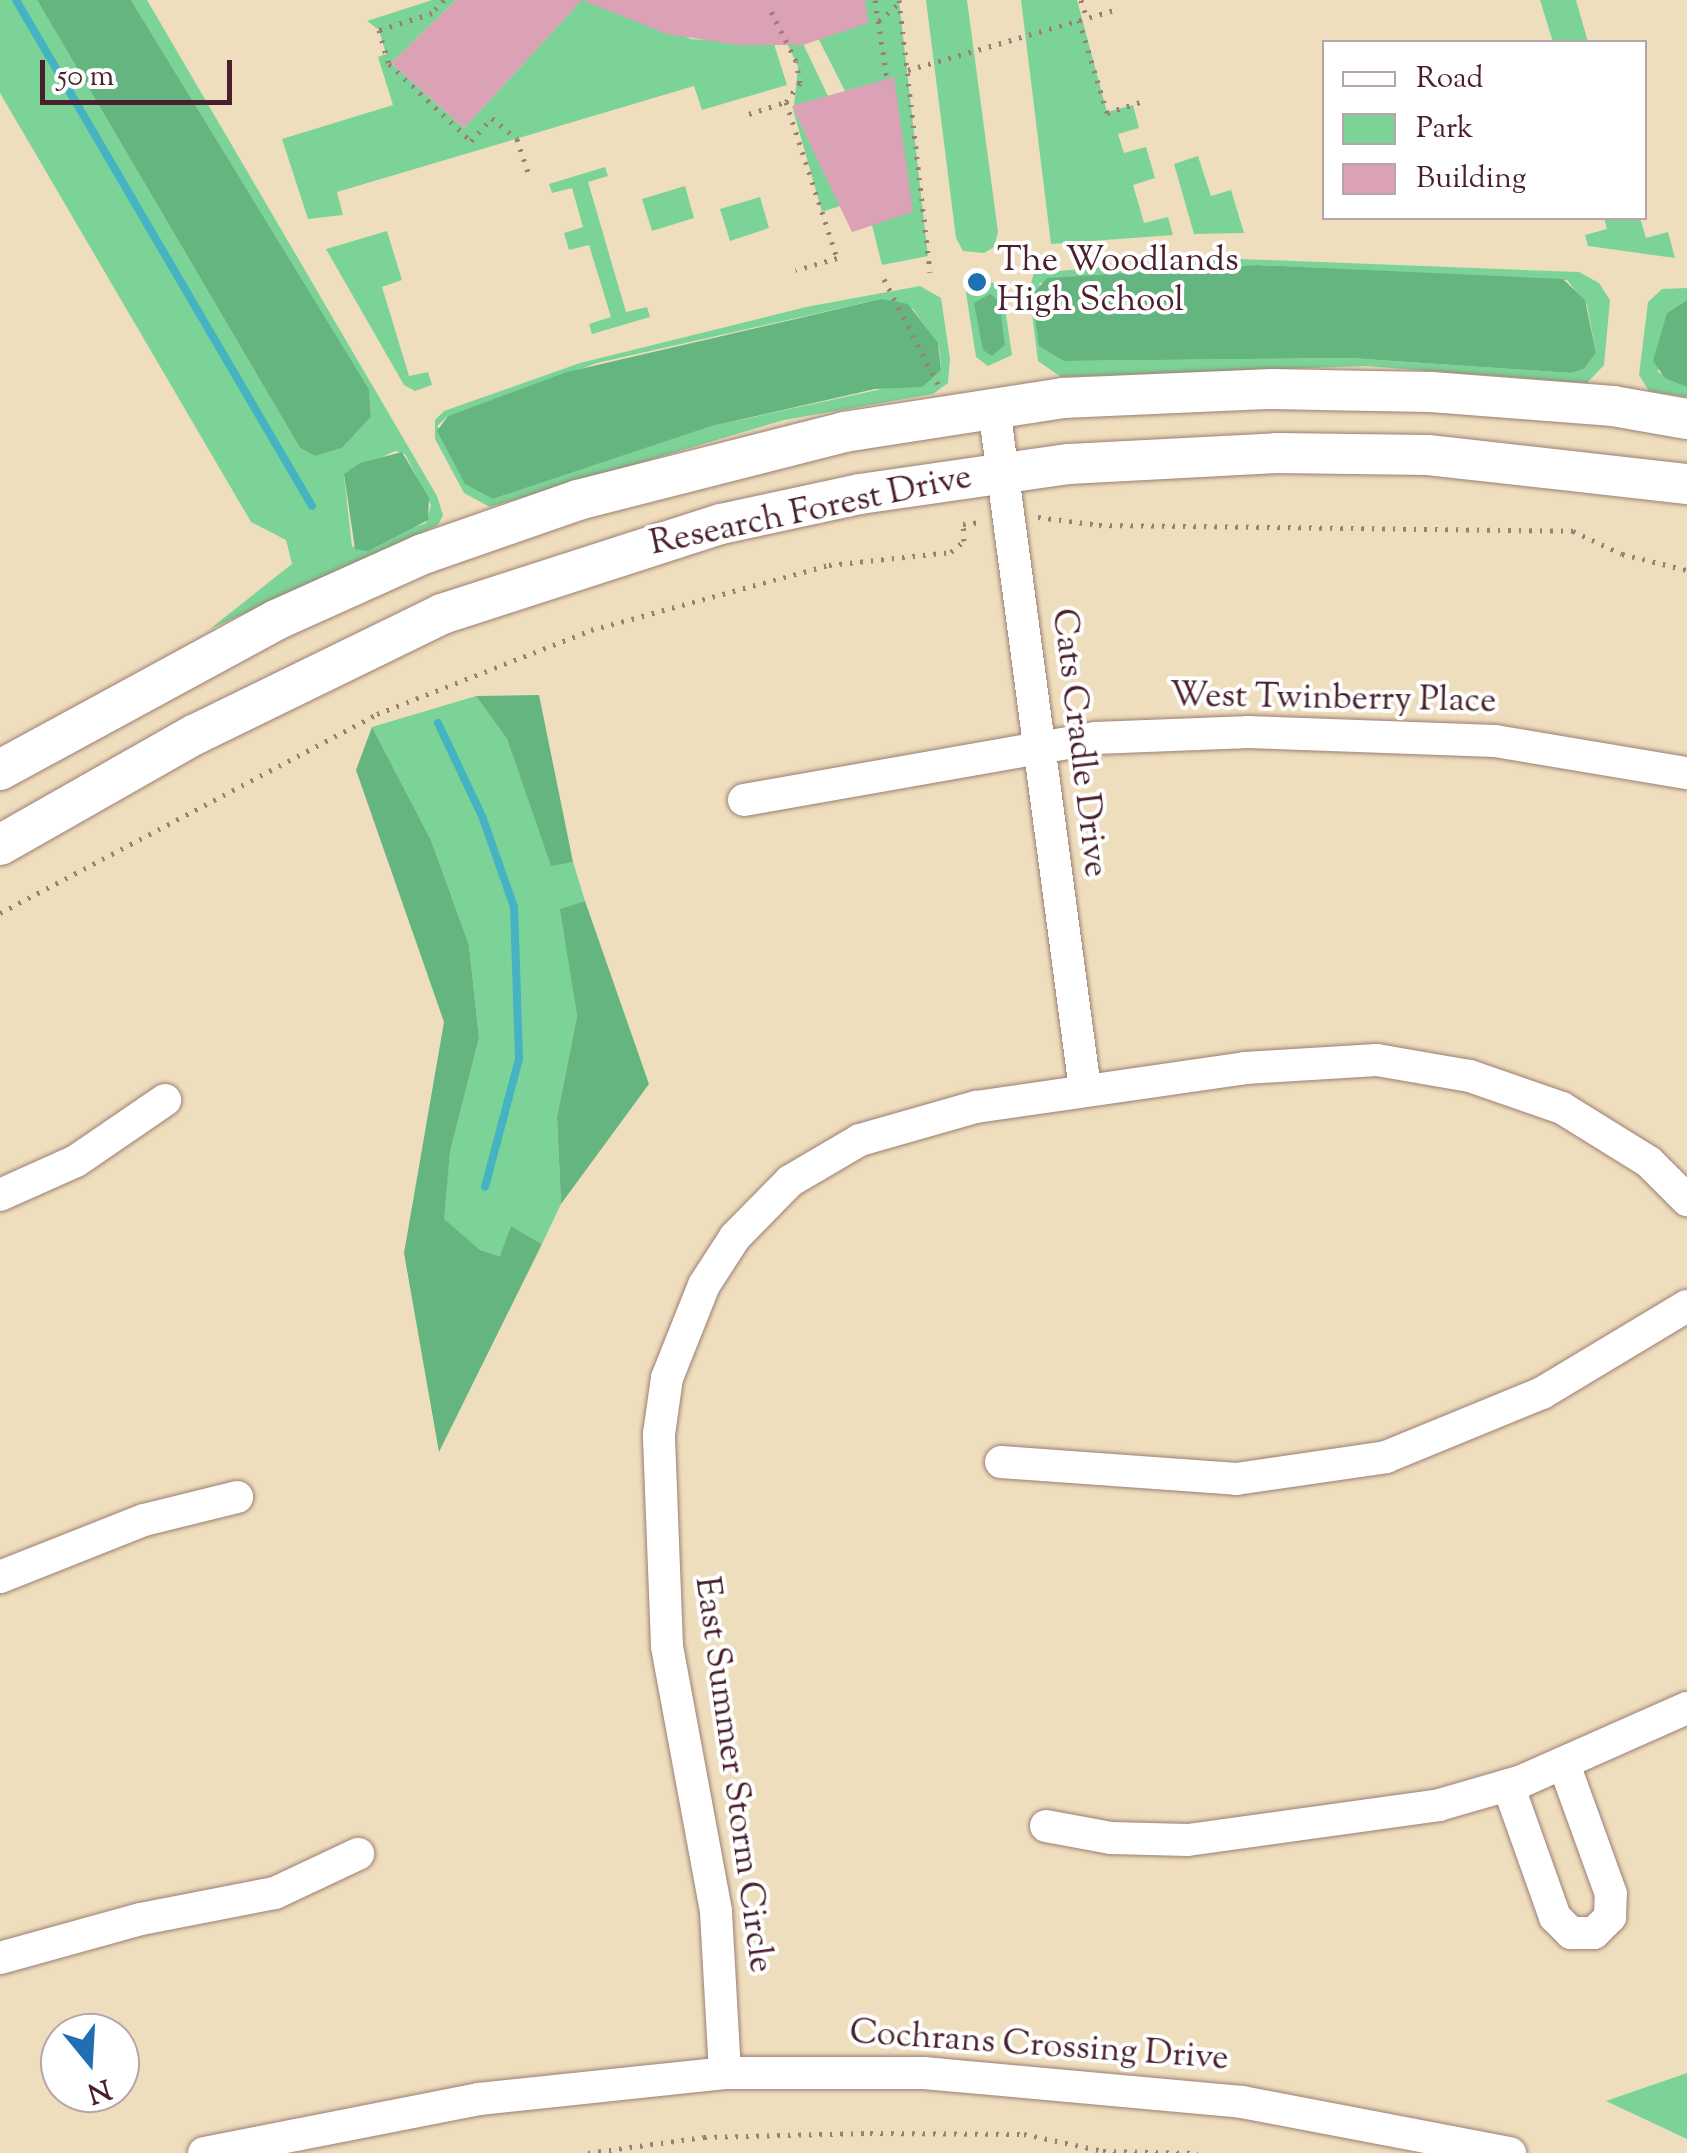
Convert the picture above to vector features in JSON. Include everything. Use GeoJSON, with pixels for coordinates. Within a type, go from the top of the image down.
{"type":"FeatureCollection","features":[{"type":"Feature","properties":{"kind":"main road","name":"Research Forest Drive"},"geometry":{"type":"LineString","coordinates":[[0,770],[276,620],[473,536],[711,463],[994,408],[1136,394],[1292,389],[1522,398],[1687,419]]}},
{"type":"Feature","properties":{"kind":"main road","name":"Research Forest Drive"},"geometry":{"type":"LineString","coordinates":[[0,845],[210,726],[442,614],[722,524],[1004,472],[1166,457],[1428,455],[1687,484]]}},
{"type":"Feature","properties":{"kind":"street","name":"Cats Cradle Drive"},"geometry":{"type":"LineString","coordinates":[[994,408],[1036,747],[1085,1089]]}},
{"type":"Feature","properties":{"kind":"street","name":"West Twinberry Place"},"geometry":{"type":"LineString","coordinates":[[744,800],[1036,747],[1248,732],[1414,734],[1566,750],[1687,773]]}},
{"type":"Feature","properties":{"kind":"street","name":"East Summer Storm Circle"},"geometry":{"type":"LineString","coordinates":[[725,2073],[716,1910],[662,1586],[659,1434],[682,1330],[734,1237],[790,1181],[824,1158],[907,1122],[1085,1089],[1315,1062],[1426,1066],[1562,1108],[1648,1162],[1687,1200]]}},
{"type":"Feature","properties":{"kind":"street"},"geometry":{"type":"LineString","coordinates":[[0,1196],[76,1161],[165,1100]]}},
{"type":"Feature","properties":{"kind":"street"},"geometry":{"type":"LineString","coordinates":[[1001,1462],[1236,1479],[1386,1457],[1542,1393],[1687,1306]]}},
{"type":"Feature","properties":{"kind":"street"},"geometry":{"type":"LineString","coordinates":[[0,1577],[144,1520],[237,1496]]}},
{"type":"Feature","properties":{"kind":"street"},"geometry":{"type":"LineString","coordinates":[[1046,1826],[1111,1838],[1258,1834],[1439,1805],[1564,1764],[1687,1708]]}},
{"type":"Feature","properties":{"kind":"street"},"geometry":{"type":"LineString","coordinates":[[1508,1785],[1555,1917],[1571,1933],[1594,1933],[1610,1917],[1610,1894],[1564,1764]]}},
{"type":"Feature","properties":{"kind":"street"},"geometry":{"type":"LineString","coordinates":[[0,1958],[141,1919],[275,1893],[358,1854]]}},
{"type":"Feature","properties":{"kind":"street","name":"Cochrans Crossing Drive"},"geometry":{"type":"LineString","coordinates":[[214,2152],[271,2145],[480,2099],[725,2073],[924,2072],[1074,2082],[1242,2102],[1510,2153]]}},
{"type":"Feature","properties":{"kind":"path"},"geometry":{"type":"LineString","coordinates":[[444,0],[432,13],[379,30],[389,64],[471,141],[492,118],[517,138],[530,178]]}},
{"type":"Feature","properties":{"kind":"path"},"geometry":{"type":"LineString","coordinates":[[875,0],[887,79]]}},
{"type":"Feature","properties":{"kind":"path"},"geometry":{"type":"LineString","coordinates":[[1081,0],[1108,113],[1144,102]]}},
{"type":"Feature","properties":{"kind":"path"},"geometry":{"type":"LineString","coordinates":[[878,22],[899,1]]}},
{"type":"Feature","properties":{"kind":"path"},"geometry":{"type":"LineString","coordinates":[[899,1],[930,272]]}},
{"type":"Feature","properties":{"kind":"path"},"geometry":{"type":"LineString","coordinates":[[748,114],[786,102],[798,88],[799,70],[769,8]]}},
{"type":"Feature","properties":{"kind":"path"},"geometry":{"type":"LineString","coordinates":[[908,70],[1118,8]]}},
{"type":"Feature","properties":{"kind":"path"},"geometry":{"type":"LineString","coordinates":[[786,102],[837,258],[796,270]]}},
{"type":"Feature","properties":{"kind":"path"},"geometry":{"type":"LineString","coordinates":[[0,913],[378,714],[592,630],[828,565],[951,552],[964,541],[963,524],[1009,519],[1573,531],[1622,554],[1687,570]]}},
{"type":"Feature","properties":{"kind":"path"},"geometry":{"type":"LineString","coordinates":[[588,2153],[704,2137],[870,2133],[1024,2134],[1103,2151],[1198,2153]]}},
{"type":"Feature","properties":{"kind":"green space"},"geometry":{"type":"Polygon","coordinates":[[[0,0],[37,0],[300,448],[315,456],[342,448],[371,417],[369,389],[131,0],[147,0],[437,496],[443,515],[438,525],[210,629],[292,564],[286,540],[251,522],[0,93],[0,0]],[[395,451],[344,475],[352,547],[426,523],[431,505],[405,454],[395,451]]]}},
{"type":"Feature","properties":{"kind":"green space"},"geometry":{"type":"Polygon","coordinates":[[[37,0],[131,0],[369,389],[371,417],[342,448],[315,456],[300,448],[37,0]]]}},
{"type":"Feature","properties":{"kind":"green space"},"geometry":{"type":"Polygon","coordinates":[[[432,0],[456,0],[391,63],[464,128],[568,15],[564,0],[590,0],[691,39],[774,44],[787,85],[702,110],[694,86],[337,192],[343,215],[308,219],[282,139],[393,105],[378,57],[386,54],[379,30],[367,21],[432,0]]]}},
{"type":"Feature","properties":{"kind":"green space"},"geometry":{"type":"Polygon","coordinates":[[[865,0],[899,0],[928,256],[882,265],[872,225],[894,78],[845,91],[818,38],[865,0]]]}},
{"type":"Feature","properties":{"kind":"green space"},"geometry":{"type":"Polygon","coordinates":[[[926,0],[967,0],[998,232],[994,247],[984,253],[963,251],[956,238],[926,0]]]}},
{"type":"Feature","properties":{"kind":"green space"},"geometry":{"type":"Polygon","coordinates":[[[1021,0],[1077,0],[1107,112],[1133,105],[1139,128],[1118,134],[1124,153],[1146,147],[1155,178],[1133,185],[1144,223],[1168,217],[1173,235],[1051,244],[1021,0]]]}},
{"type":"Feature","properties":{"kind":"green space"},"geometry":{"type":"Polygon","coordinates":[[[1540,0],[1576,0],[1587,40],[1552,40],[1540,0]]]}},
{"type":"Feature","properties":{"kind":"green space"},"geometry":{"type":"Polygon","coordinates":[[[785,6],[828,96],[794,106],[798,66],[769,7],[785,6]]]}},
{"type":"Feature","properties":{"kind":"green space"},"geometry":{"type":"Polygon","coordinates":[[[792,106],[840,206],[822,212],[792,106]]]}},
{"type":"Feature","properties":{"kind":"green space"},"geometry":{"type":"Polygon","coordinates":[[[1198,156],[1211,196],[1231,190],[1244,233],[1194,234],[1174,164],[1198,156]]]}},
{"type":"Feature","properties":{"kind":"green space"},"geometry":{"type":"Polygon","coordinates":[[[605,167],[608,176],[588,182],[626,312],[647,307],[650,317],[592,334],[589,324],[611,317],[589,245],[569,250],[564,233],[583,227],[572,188],[552,193],[549,184],[605,167]]]}},
{"type":"Feature","properties":{"kind":"green space"},"geometry":{"type":"Polygon","coordinates":[[[685,186],[694,218],[652,231],[642,199],[685,186]]]}},
{"type":"Feature","properties":{"kind":"green space"},"geometry":{"type":"Polygon","coordinates":[[[760,197],[769,228],[730,241],[720,209],[760,197]]]}},
{"type":"Feature","properties":{"kind":"green space"},"geometry":{"type":"Polygon","coordinates":[[[1605,220],[1641,220],[1646,238],[1668,232],[1675,258],[1588,246],[1585,235],[1607,229],[1605,220]]]}},
{"type":"Feature","properties":{"kind":"green space"},"geometry":{"type":"Polygon","coordinates":[[[387,231],[402,280],[382,287],[409,376],[428,372],[432,385],[415,391],[404,385],[326,249],[387,231]]]}},
{"type":"Feature","properties":{"kind":"green space"},"geometry":{"type":"Polygon","coordinates":[[[1216,258],[1579,272],[1599,283],[1610,300],[1604,365],[1587,383],[1366,366],[1061,377],[1038,361],[1029,290],[1034,273],[1216,258]],[[1259,265],[1039,283],[1064,361],[1350,358],[1571,373],[1584,369],[1596,353],[1587,305],[1567,280],[1259,265]]]}},
{"type":"Feature","properties":{"kind":"green space"},"geometry":{"type":"Polygon","coordinates":[[[1258,265],[1563,279],[1585,300],[1596,353],[1584,369],[1571,373],[1350,358],[1064,361],[1039,346],[1032,295],[1047,278],[1258,265]]]}},
{"type":"Feature","properties":{"kind":"green space"},"geometry":{"type":"Polygon","coordinates":[[[984,278],[1002,288],[1012,355],[988,366],[976,357],[966,293],[969,282],[984,278]]]}},
{"type":"Feature","properties":{"kind":"green space"},"geometry":{"type":"Polygon","coordinates":[[[920,286],[941,298],[950,359],[948,383],[933,394],[784,420],[490,507],[464,493],[435,439],[435,420],[444,411],[580,363],[806,307],[920,286]],[[881,299],[597,363],[448,416],[437,426],[493,499],[712,426],[891,387],[941,367],[939,346],[913,309],[881,299]]]}},
{"type":"Feature","properties":{"kind":"green space"},"geometry":{"type":"Polygon","coordinates":[[[1687,288],[1687,300],[1667,313],[1658,372],[1687,387],[1687,397],[1649,391],[1639,375],[1648,302],[1662,289],[1687,288]]]}},
{"type":"Feature","properties":{"kind":"green space"},"geometry":{"type":"Polygon","coordinates":[[[990,294],[999,301],[1005,345],[992,356],[983,350],[974,303],[990,294]]]}},
{"type":"Feature","properties":{"kind":"green space"},"geometry":{"type":"Polygon","coordinates":[[[881,299],[908,304],[938,343],[941,370],[922,387],[875,389],[712,426],[493,499],[465,484],[437,431],[448,416],[567,372],[881,299]]]}},
{"type":"Feature","properties":{"kind":"green space"},"geometry":{"type":"Polygon","coordinates":[[[1687,300],[1687,387],[1665,378],[1653,361],[1667,313],[1687,300]]]}},
{"type":"Feature","properties":{"kind":"green space"},"geometry":{"type":"Polygon","coordinates":[[[402,452],[429,498],[428,520],[368,551],[355,549],[344,474],[360,463],[402,452]]]}},
{"type":"Feature","properties":{"kind":"green space"},"geometry":{"type":"Polygon","coordinates":[[[539,695],[573,862],[551,866],[507,739],[476,696],[539,695]]]}},
{"type":"Feature","properties":{"kind":"green space"},"geometry":{"type":"Polygon","coordinates":[[[476,696],[507,739],[551,865],[573,862],[585,901],[561,909],[577,1016],[557,1117],[561,1204],[542,1244],[511,1226],[501,1256],[480,1250],[443,1219],[450,1152],[479,1038],[469,945],[431,840],[372,727],[476,696]]]}},
{"type":"Feature","properties":{"kind":"green space"},"geometry":{"type":"Polygon","coordinates":[[[372,727],[431,840],[469,945],[479,1038],[450,1152],[444,1219],[480,1250],[500,1256],[511,1226],[542,1244],[439,1452],[404,1253],[444,1022],[356,770],[372,727]]]}},
{"type":"Feature","properties":{"kind":"green space"},"geometry":{"type":"Polygon","coordinates":[[[585,901],[649,1084],[561,1204],[557,1117],[577,1016],[560,909],[585,901]]]}},
{"type":"Feature","properties":{"kind":"green space"},"geometry":{"type":"Polygon","coordinates":[[[1687,2073],[1687,2139],[1606,2101],[1687,2073]]]}},
{"type":"Feature","properties":{"kind":"building"},"geometry":{"type":"Polygon","coordinates":[[[456,0],[582,0],[464,128],[391,63],[456,0]]]}},
{"type":"Feature","properties":{"kind":"building"},"geometry":{"type":"Polygon","coordinates":[[[582,0],[865,0],[868,23],[803,45],[738,45],[667,34],[582,0]]]}},
{"type":"Feature","properties":{"kind":"building"},"geometry":{"type":"Polygon","coordinates":[[[894,77],[913,212],[852,232],[792,106],[894,77]]]}},
{"type":"Feature","properties":{"kind":"waterway"},"geometry":{"type":"LineString","coordinates":[[16,0],[312,506]]}},
{"type":"Feature","properties":{"kind":"waterway"},"geometry":{"type":"LineString","coordinates":[[438,723],[482,816],[514,907],[519,1059],[485,1187]]}},
{"type":"Feature","properties":{"kind":"place","name":"The Woodlands High School"},"geometry":{"type":"Point","coordinates":[977,282]}}]}
